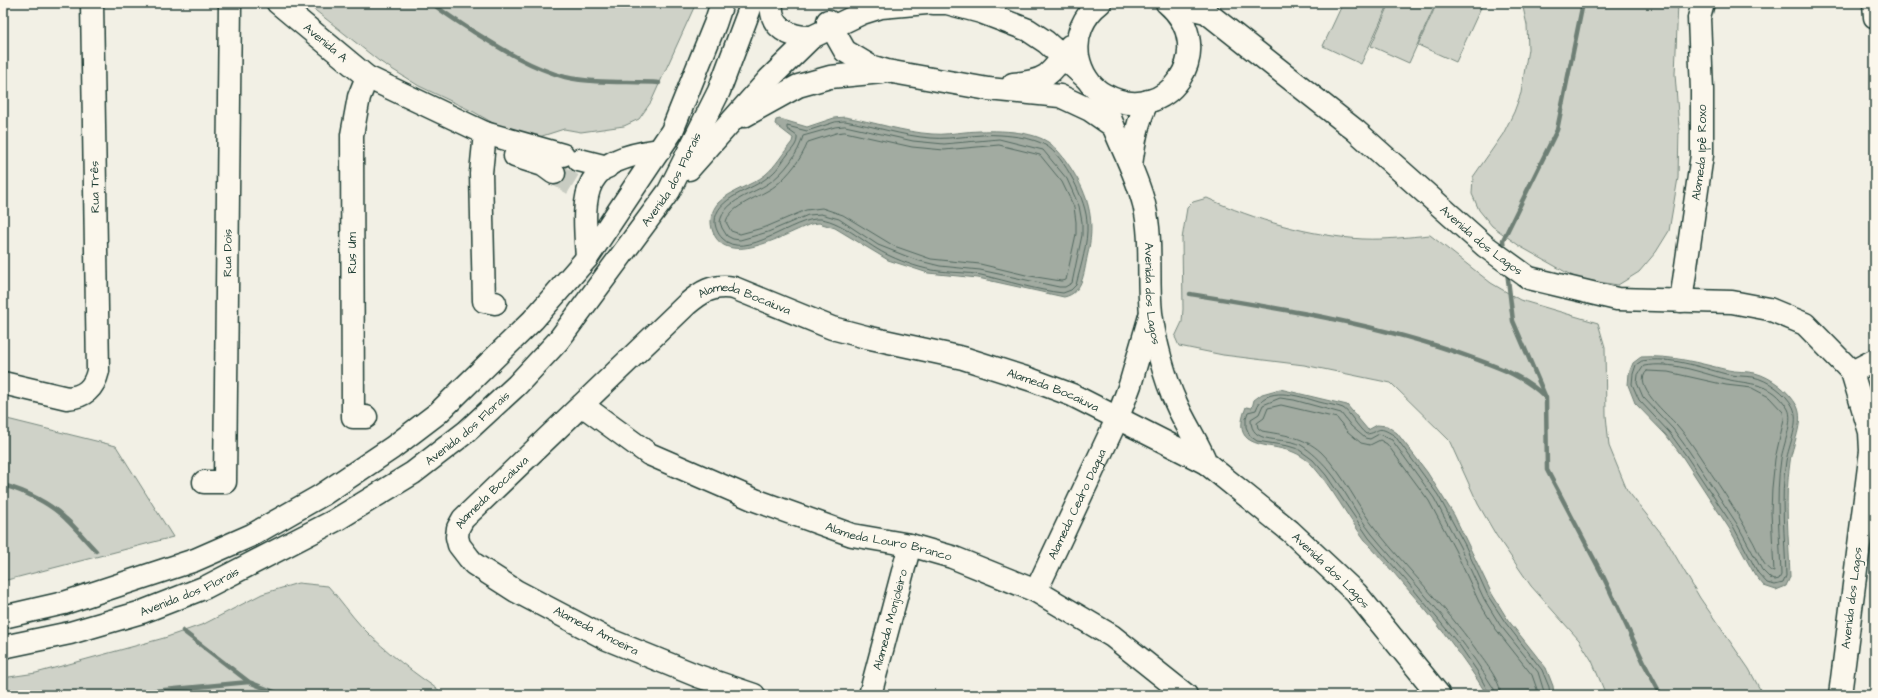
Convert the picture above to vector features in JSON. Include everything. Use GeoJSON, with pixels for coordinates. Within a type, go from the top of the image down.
{"type":"FeatureCollection","features":[{"type":"Feature","properties":{"kind":"street","name":"Rua Três"},"geometry":{"type":"LineString","coordinates":[[3,383],[73,398],[86,393],[93,387],[98,371],[92,3]]}},
{"type":"Feature","properties":{"kind":"street","name":"Rua Dois"},"geometry":{"type":"LineString","coordinates":[[204,482],[225,482],[230,3]]}},
{"type":"Feature","properties":{"kind":"street","name":"Avenida A"},"geometry":{"type":"LineString","coordinates":[[278,3],[378,81],[381,96],[398,107],[484,139]]}},
{"type":"Feature","properties":{"kind":"street","name":"Avenida dos Florais"},"geometry":{"type":"LineString","coordinates":[[3,617],[64,602],[195,560],[252,535],[322,495],[392,448],[438,413],[533,320],[587,258],[672,131],[722,3]]}},
{"type":"Feature","properties":{"kind":"street","name":"Avenida dos Florais"},"geometry":{"type":"LineString","coordinates":[[3,646],[70,633],[163,604],[206,587],[336,520],[413,473],[466,432],[517,385],[558,341],[669,191],[719,91],[752,3]]}},
{"type":"Feature","properties":{"kind":"street"},"geometry":{"type":"LineString","coordinates":[[772,3],[774,20],[783,31],[797,36],[826,28],[881,7],[916,3]]}},
{"type":"Feature","properties":{"kind":"street"},"geometry":{"type":"LineString","coordinates":[[933,3],[947,3],[1005,20],[1028,30],[1046,42],[1095,87]]}},
{"type":"Feature","properties":{"kind":"street","name":"Avenida dos Lagos"},"geometry":{"type":"LineString","coordinates":[[1100,3],[1088,15],[1079,33],[1079,62],[1095,87],[1132,165],[1144,205],[1150,245],[1151,313],[1160,355],[1175,403],[1200,448],[1206,463]]}},
{"type":"Feature","properties":{"kind":"street","name":"Avenida dos Lagos"},"geometry":{"type":"LineString","coordinates":[[1095,87],[1124,102],[1139,103],[1166,94],[1176,84],[1184,72],[1190,54],[1190,44],[1181,17],[1167,3]]}},
{"type":"Feature","properties":{"kind":"street","name":"Avenida dos Lagos"},"geometry":{"type":"LineString","coordinates":[[1167,3],[1206,12],[1355,130],[1485,246],[1529,278],[1617,299],[1732,302],[1768,309],[1804,324],[1852,372],[1870,432],[1871,477],[1840,695]]}},
{"type":"Feature","properties":{"kind":"street","name":"Alameda Ipê Roxo"},"geometry":{"type":"LineString","coordinates":[[1682,301],[1702,155],[1702,90],[1699,18],[1703,3]]}},
{"type":"Feature","properties":{"kind":"street"},"geometry":{"type":"LineString","coordinates":[[1874,3],[1875,17]]}},
{"type":"Feature","properties":{"kind":"street"},"geometry":{"type":"LineString","coordinates":[[669,191],[769,79],[826,28]]}},
{"type":"Feature","properties":{"kind":"street"},"geometry":{"type":"LineString","coordinates":[[826,28],[846,51],[862,62],[887,71],[988,89],[1060,96],[1090,110],[1113,126]]}},
{"type":"Feature","properties":{"kind":"street"},"geometry":{"type":"LineString","coordinates":[[826,28],[841,61],[838,69],[830,77]]}},
{"type":"Feature","properties":{"kind":"street"},"geometry":{"type":"LineString","coordinates":[[988,89],[1037,81],[1051,73],[1063,58],[1079,33]]}},
{"type":"Feature","properties":{"kind":"street"},"geometry":{"type":"LineString","coordinates":[[704,152],[746,114],[798,86],[830,77],[887,71]]}},
{"type":"Feature","properties":{"kind":"street"},"geometry":{"type":"LineString","coordinates":[[378,81],[484,139],[558,161],[607,167]]}},
{"type":"Feature","properties":{"kind":"street","name":"Rus Um"},"geometry":{"type":"LineString","coordinates":[[366,417],[352,417],[352,135],[359,97],[378,81]]}},
{"type":"Feature","properties":{"kind":"street","name":"Avenida dos Lagos"},"geometry":{"type":"LineString","coordinates":[[1132,165],[1135,136],[1142,113],[1148,101]]}},
{"type":"Feature","properties":{"kind":"street"},"geometry":{"type":"LineString","coordinates":[[484,139],[481,173],[484,301],[495,303]]}},
{"type":"Feature","properties":{"kind":"street"},"geometry":{"type":"LineString","coordinates":[[587,258],[581,189],[607,167],[638,153],[660,150]]}},
{"type":"Feature","properties":{"kind":"street","name":"Alameda Bocaiuva"},"geometry":{"type":"LineString","coordinates":[[457,537],[458,528],[463,519],[686,305],[707,289],[720,287],[734,288],[832,328],[963,358],[1032,380],[1072,395],[1118,417]]}},
{"type":"Feature","properties":{"kind":"street","name":"Alameda Cedro Dagua"},"geometry":{"type":"LineString","coordinates":[[1036,592],[1118,417],[1130,385],[1151,313]]}},
{"type":"Feature","properties":{"kind":"street"},"geometry":{"type":"LineString","coordinates":[[533,320],[558,341]]}},
{"type":"Feature","properties":{"kind":"street"},"geometry":{"type":"LineString","coordinates":[[1852,372],[1875,360]]}},
{"type":"Feature","properties":{"kind":"street"},"geometry":{"type":"LineString","coordinates":[[1870,432],[1875,404]]}},
{"type":"Feature","properties":{"kind":"street","name":"Alameda Louro Branco"},"geometry":{"type":"LineString","coordinates":[[582,405],[649,454],[754,500],[852,535],[910,545],[952,557],[1036,592],[1112,636],[1186,695]]}},
{"type":"Feature","properties":{"kind":"street","name":"Avenida dos Lagos"},"geometry":{"type":"LineString","coordinates":[[1118,417],[1206,463],[1290,531],[1356,593],[1439,695]]}},
{"type":"Feature","properties":{"kind":"street","name":"Alameda Amoeira"},"geometry":{"type":"LineString","coordinates":[[457,537],[459,545],[474,564],[516,591],[607,639],[650,658],[743,694]]}},
{"type":"Feature","properties":{"kind":"street","name":"Alameda Monjoleiro"},"geometry":{"type":"LineString","coordinates":[[870,695],[910,545]]}},
{"type":"Feature","properties":{"kind":"shaded area"},"geometry":{"type":"Polygon","coordinates":[[[306,3],[696,3],[651,102],[639,119],[624,126],[581,132],[564,129],[533,139],[517,137],[474,112],[419,86],[379,61],[306,3]]]}},
{"type":"Feature","properties":{"kind":"shaded area"},"geometry":{"type":"Polygon","coordinates":[[[1343,3],[1389,3],[1361,64],[1323,46],[1343,3]]]}},
{"type":"Feature","properties":{"kind":"shaded area"},"geometry":{"type":"Polygon","coordinates":[[[1390,3],[1436,3],[1409,63],[1371,46],[1390,3]]]}},
{"type":"Feature","properties":{"kind":"shaded area"},"geometry":{"type":"Polygon","coordinates":[[[1437,3],[1483,3],[1456,62],[1418,45],[1437,3]]]}},
{"type":"Feature","properties":{"kind":"shaded area"},"geometry":{"type":"Polygon","coordinates":[[[1522,3],[1678,3],[1675,74],[1679,127],[1678,178],[1669,231],[1656,252],[1639,272],[1618,285],[1578,279],[1521,247],[1492,226],[1479,210],[1472,194],[1473,177],[1503,134],[1514,112],[1521,93],[1528,49],[1527,25],[1522,3]]]}},
{"type":"Feature","properties":{"kind":"shaded area"},"geometry":{"type":"Polygon","coordinates":[[[1207,198],[1263,220],[1303,231],[1363,239],[1430,235],[1491,283],[1520,300],[1598,323],[1605,347],[1606,415],[1609,446],[1627,490],[1665,538],[1700,598],[1749,669],[1763,695],[1606,695],[1592,661],[1579,640],[1531,586],[1496,535],[1478,504],[1449,440],[1391,383],[1304,365],[1223,355],[1179,346],[1175,337],[1182,322],[1182,239],[1187,208],[1193,202],[1207,198]]]}},
{"type":"Feature","properties":{"kind":"shaded area"},"geometry":{"type":"Polygon","coordinates":[[[3,418],[116,446],[173,537],[3,581],[3,418]]]}},
{"type":"Feature","properties":{"kind":"shaded area"},"geometry":{"type":"Polygon","coordinates":[[[298,583],[328,586],[362,627],[381,646],[412,671],[446,695],[3,694],[3,681],[9,677],[36,673],[164,638],[204,624],[262,594],[298,583]]]}},
{"type":"Feature","properties":{"kind":"water"},"geometry":{"type":"Polygon","coordinates":[[[845,117],[899,129],[932,134],[974,131],[1007,131],[1040,138],[1052,145],[1061,154],[1078,180],[1086,198],[1090,216],[1090,243],[1082,280],[1076,291],[1071,295],[1064,297],[978,278],[928,273],[888,260],[835,228],[819,223],[811,224],[758,245],[744,248],[731,248],[720,243],[713,232],[711,224],[711,217],[718,203],[729,195],[765,175],[776,164],[792,142],[793,138],[775,124],[776,120],[780,119],[807,127],[834,118],[845,117]]]}},
{"type":"Feature","properties":{"kind":"water"},"geometry":{"type":"Polygon","coordinates":[[[1641,357],[1674,358],[1731,371],[1755,373],[1779,385],[1794,400],[1800,419],[1791,455],[1788,477],[1787,520],[1790,577],[1786,586],[1776,590],[1764,586],[1755,575],[1729,528],[1682,456],[1666,435],[1635,403],[1628,385],[1629,373],[1633,363],[1641,357]]]}},
{"type":"Feature","properties":{"kind":"water"},"geometry":{"type":"Polygon","coordinates":[[[1280,389],[1347,405],[1368,430],[1377,425],[1387,426],[1397,433],[1427,472],[1454,515],[1492,594],[1508,620],[1546,668],[1553,686],[1554,695],[1487,695],[1438,625],[1365,540],[1313,466],[1305,458],[1294,452],[1259,444],[1251,441],[1245,436],[1242,430],[1242,420],[1246,407],[1252,408],[1254,400],[1262,394],[1280,389]]]}},
{"type":"Feature","properties":{"kind":"waterway"},"geometry":{"type":"LineString","coordinates":[[432,3],[485,39],[529,64],[541,69],[565,77],[588,81],[659,83]]}},
{"type":"Feature","properties":{"kind":"waterway"},"geometry":{"type":"LineString","coordinates":[[1504,252],[1503,240],[1557,130],[1583,3]]}},
{"type":"Feature","properties":{"kind":"waterway"},"geometry":{"type":"LineString","coordinates":[[1507,271],[1513,321],[1546,398],[1547,470],[1603,576],[1645,665],[1661,695]]}},
{"type":"Feature","properties":{"kind":"waterway"},"geometry":{"type":"LineString","coordinates":[[1190,294],[1331,319],[1401,335],[1436,345],[1500,368],[1527,382],[1544,396]]}},
{"type":"Feature","properties":{"kind":"waterway"},"geometry":{"type":"LineString","coordinates":[[3,485],[28,494],[60,513],[96,551]]}},
{"type":"Feature","properties":{"kind":"waterway"},"geometry":{"type":"LineString","coordinates":[[183,631],[249,682],[282,695]]}},
{"type":"Feature","properties":{"kind":"waterway"},"geometry":{"type":"LineString","coordinates":[[144,695],[154,691],[249,682]]}},
{"type":"Feature","properties":{"kind":"tunnel"},"geometry":{"type":"LineString","coordinates":[[554,173],[574,185]]}}]}
